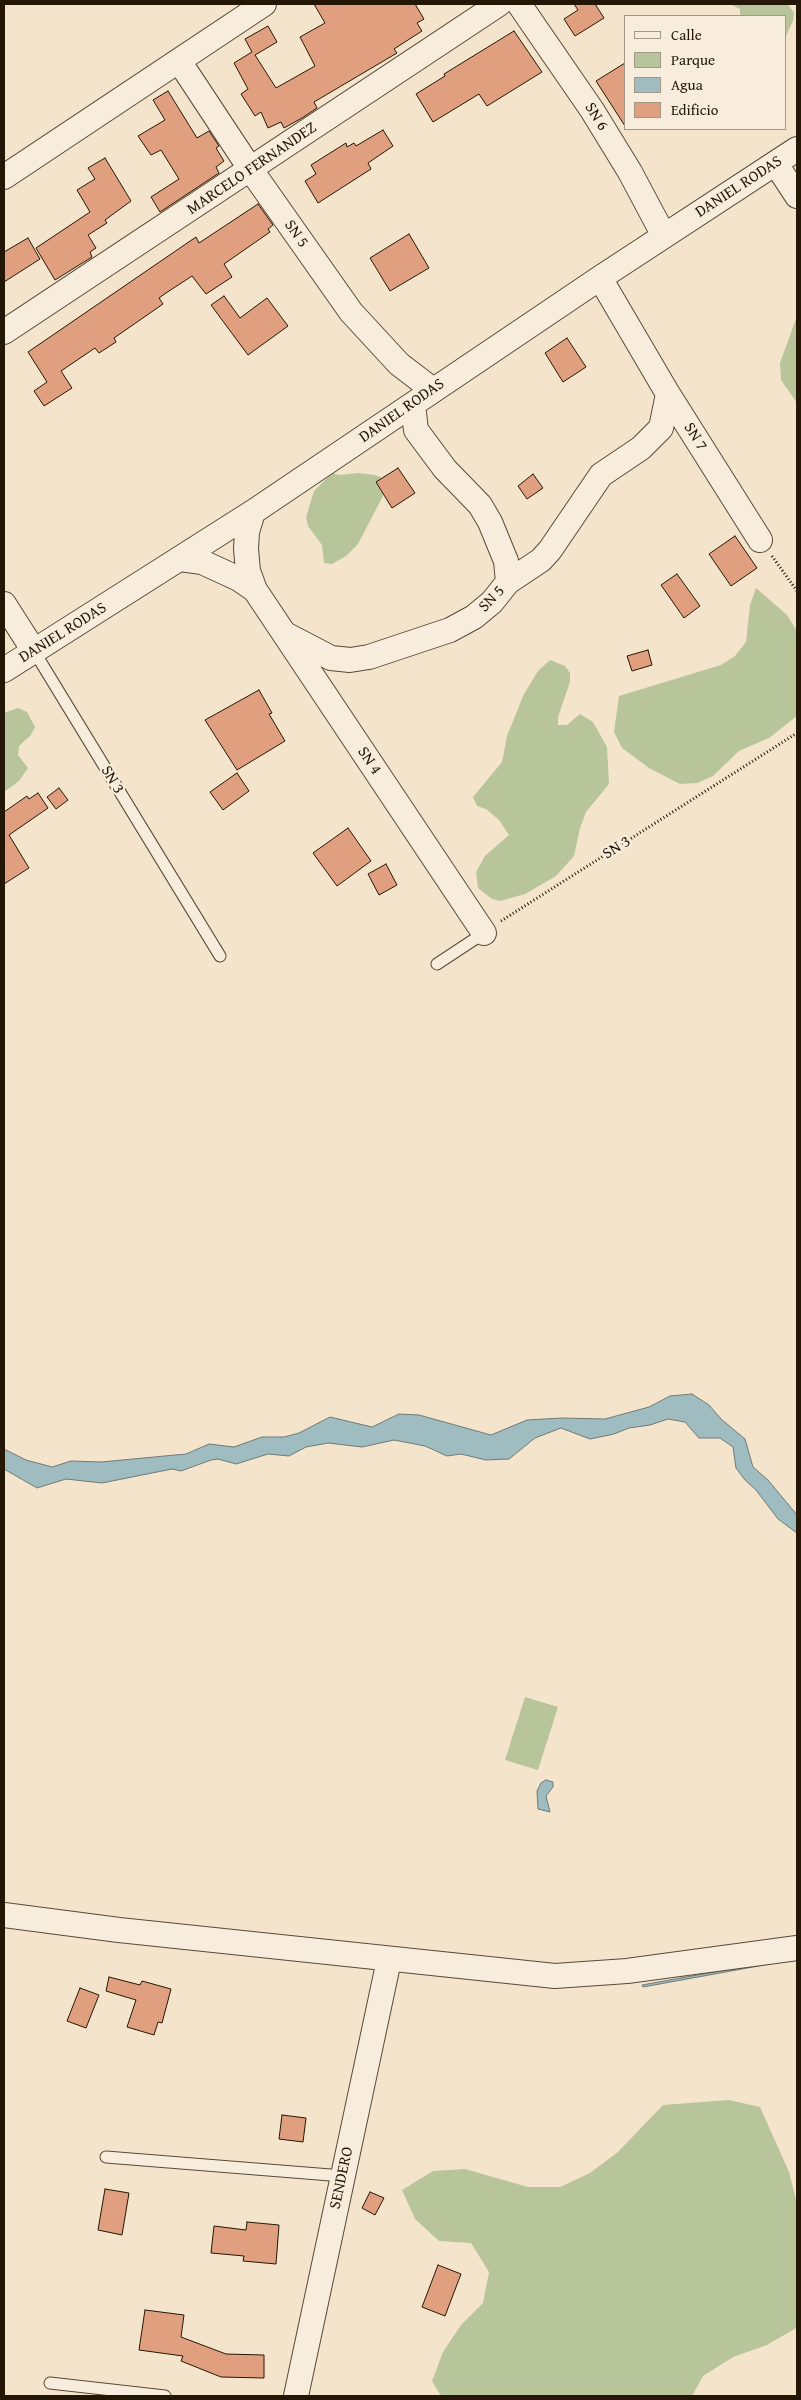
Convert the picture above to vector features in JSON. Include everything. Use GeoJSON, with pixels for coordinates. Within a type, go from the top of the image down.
{"type":"FeatureCollection","features":[{"type":"Feature","properties":{"kind":"street"},"geometry":{"type":"LineString","coordinates":[[4,177],[264,4]]}},
{"type":"Feature","properties":{"kind":"street","name":"MARCELO FERNANDEZ"},"geometry":{"type":"LineString","coordinates":[[4,332],[499,4]]}},
{"type":"Feature","properties":{"kind":"street","name":"SN 6"},"geometry":{"type":"LineString","coordinates":[[519,4],[592,110],[630,172],[664,236]]}},
{"type":"Feature","properties":{"kind":"street","name":"SN 5"},"geometry":{"type":"LineString","coordinates":[[179,61],[251,170],[351,312],[399,364],[433,390]]}},
{"type":"Feature","properties":{"kind":"street","name":"DANIEL RODAS"},"geometry":{"type":"LineString","coordinates":[[4,670],[253,512],[600,278],[797,149]]}},
{"type":"Feature","properties":{"kind":"street"},"geometry":{"type":"LineString","coordinates":[[776,164],[797,196]]}},
{"type":"Feature","properties":{"kind":"street","name":"SN 7"},"geometry":{"type":"LineString","coordinates":[[600,278],[668,394],[760,540]]}},
{"type":"Feature","properties":{"kind":"street"},"geometry":{"type":"LineString","coordinates":[[508,582],[528,570],[550,550],[601,475],[641,448],[661,428],[668,394]]}},
{"type":"Feature","properties":{"kind":"street","name":"SN 5"},"geometry":{"type":"LineString","coordinates":[[284,634],[332,658],[350,660],[368,657],[450,630],[480,612],[492,602],[508,582],[506,561],[490,522],[480,505],[425,443],[416,430],[413,405]]}},
{"type":"Feature","properties":{"kind":"street","name":"SN 4"},"geometry":{"type":"LineString","coordinates":[[253,512],[247,532],[246,549],[248,571],[255,590],[484,932]]}},
{"type":"Feature","properties":{"kind":"street","name":"SN 4"},"geometry":{"type":"LineString","coordinates":[[180,559],[202,562],[239,579],[255,590]]}},
{"type":"Feature","properties":{"kind":"street","name":"SN 3"},"geometry":{"type":"LineString","coordinates":[[4,604],[34,651]]}},
{"type":"Feature","properties":{"kind":"street"},"geometry":{"type":"LineString","coordinates":[[4,1914],[119,1930],[389,1960],[555,1976],[627,1971],[797,1948]]}},
{"type":"Feature","properties":{"kind":"street","name":"SENDERO"},"geometry":{"type":"LineString","coordinates":[[296,2396],[389,1960]]}},
{"type":"Feature","properties":{"kind":"lane","name":"SN 3"},"geometry":{"type":"LineString","coordinates":[[34,651],[220,956]]}},
{"type":"Feature","properties":{"kind":"lane"},"geometry":{"type":"LineString","coordinates":[[437,964],[484,932]]}},
{"type":"Feature","properties":{"kind":"lane"},"geometry":{"type":"LineString","coordinates":[[106,2157],[343,2176]]}},
{"type":"Feature","properties":{"kind":"lane"},"geometry":{"type":"LineString","coordinates":[[50,2383],[166,2396]]}},
{"type":"Feature","properties":{"kind":"path"},"geometry":{"type":"LineString","coordinates":[[760,540],[797,591]]}},
{"type":"Feature","properties":{"kind":"path","name":"SN 3"},"geometry":{"type":"LineString","coordinates":[[484,932],[797,733]]}},
{"type":"Feature","properties":{"kind":"green space"},"geometry":{"type":"Polygon","coordinates":[[[730,4],[788,4],[794,13],[793,21],[786,36],[786,15],[740,15],[740,9],[730,4]]]}},
{"type":"Feature","properties":{"kind":"green space"},"geometry":{"type":"Polygon","coordinates":[[[797,316],[797,403],[781,380],[780,363],[797,316]]]}},
{"type":"Feature","properties":{"kind":"green space"},"geometry":{"type":"Polygon","coordinates":[[[332,473],[340,475],[358,473],[383,478],[384,494],[358,544],[346,556],[332,564],[324,563],[322,545],[308,526],[306,517],[314,491],[332,473]]]}},
{"type":"Feature","properties":{"kind":"green space"},"geometry":{"type":"Polygon","coordinates":[[[756,588],[787,615],[797,631],[797,716],[769,738],[739,751],[713,776],[697,783],[680,784],[649,768],[622,748],[614,732],[619,696],[721,665],[735,656],[746,642],[750,605],[756,588]]]}},
{"type":"Feature","properties":{"kind":"green space"},"geometry":{"type":"Polygon","coordinates":[[[550,660],[565,666],[570,673],[570,682],[558,717],[558,725],[567,725],[580,714],[593,722],[607,747],[609,784],[586,812],[580,828],[574,856],[556,876],[525,894],[500,901],[492,899],[478,888],[476,872],[485,856],[509,835],[499,820],[486,809],[477,806],[473,797],[502,762],[507,736],[524,694],[538,671],[550,660]]]}},
{"type":"Feature","properties":{"kind":"green space"},"geometry":{"type":"Polygon","coordinates":[[[18,708],[27,712],[35,727],[31,735],[19,746],[18,755],[28,768],[19,781],[4,792],[4,713],[18,708]]]}},
{"type":"Feature","properties":{"kind":"green space"},"geometry":{"type":"Polygon","coordinates":[[[525,1697],[558,1707],[538,1770],[505,1760],[525,1697]]]}},
{"type":"Feature","properties":{"kind":"green space"},"geometry":{"type":"Polygon","coordinates":[[[729,2100],[760,2107],[789,2172],[797,2204],[796,2328],[767,2345],[733,2357],[703,2376],[692,2396],[441,2396],[432,2381],[443,2352],[461,2325],[483,2303],[489,2272],[471,2243],[439,2241],[415,2219],[402,2190],[433,2171],[465,2169],[528,2187],[560,2187],[590,2173],[618,2152],[663,2105],[729,2100]]]}},
{"type":"Feature","properties":{"kind":"water"},"geometry":{"type":"Polygon","coordinates":[[[692,1394],[709,1405],[721,1419],[745,1439],[753,1467],[768,1480],[797,1515],[797,1533],[778,1519],[736,1468],[733,1447],[720,1438],[699,1438],[685,1422],[668,1419],[590,1439],[561,1428],[535,1438],[509,1459],[486,1460],[461,1454],[447,1456],[425,1446],[394,1440],[362,1447],[328,1443],[306,1447],[289,1456],[268,1454],[236,1464],[218,1459],[181,1471],[172,1469],[102,1483],[66,1479],[37,1488],[4,1469],[4,1449],[26,1460],[52,1467],[71,1461],[101,1462],[186,1454],[209,1444],[234,1447],[262,1437],[284,1437],[299,1433],[330,1417],[372,1427],[399,1414],[419,1415],[491,1435],[527,1420],[562,1418],[605,1419],[649,1407],[670,1396],[692,1394]]]}},
{"type":"Feature","properties":{"kind":"water"},"geometry":{"type":"Polygon","coordinates":[[[546,1780],[553,1782],[553,1787],[546,1796],[550,1812],[538,1809],[537,1791],[541,1783],[546,1780]]]}},
{"type":"Feature","properties":{"kind":"water"},"geometry":{"type":"Polygon","coordinates":[[[797,1957],[797,1959],[643,1987],[642,1985],[797,1957]]]}},
{"type":"Feature","properties":{"kind":"building"},"geometry":{"type":"Polygon","coordinates":[[[314,4],[415,4],[424,19],[417,23],[422,31],[394,49],[397,53],[314,102],[317,108],[302,118],[284,128],[281,122],[268,128],[261,112],[255,116],[241,94],[248,89],[234,63],[252,52],[245,39],[268,26],[277,42],[255,55],[276,88],[315,66],[300,37],[325,23],[314,4]]]}},
{"type":"Feature","properties":{"kind":"building"},"geometry":{"type":"Polygon","coordinates":[[[574,4],[595,4],[604,18],[575,36],[564,19],[578,10],[574,4]]]}},
{"type":"Feature","properties":{"kind":"building"},"geometry":{"type":"Polygon","coordinates":[[[514,31],[542,72],[487,106],[479,94],[433,122],[416,94],[445,76],[444,74],[514,31]]]}},
{"type":"Feature","properties":{"kind":"building"},"geometry":{"type":"Polygon","coordinates":[[[624,64],[624,124],[596,81],[624,64]]]}},
{"type":"Feature","properties":{"kind":"building"},"geometry":{"type":"Polygon","coordinates":[[[168,91],[197,138],[209,131],[219,146],[216,148],[224,161],[216,167],[219,173],[160,212],[151,197],[179,179],[161,150],[151,155],[138,136],[165,120],[153,100],[168,91]]]}},
{"type":"Feature","properties":{"kind":"building"},"geometry":{"type":"Polygon","coordinates":[[[383,130],[393,146],[368,163],[371,169],[318,203],[305,181],[316,174],[311,165],[346,143],[347,147],[354,143],[356,146],[383,130]]]}},
{"type":"Feature","properties":{"kind":"building"},"geometry":{"type":"Polygon","coordinates":[[[105,158],[131,201],[105,220],[107,223],[88,235],[96,248],[90,252],[92,257],[55,280],[36,248],[90,212],[77,190],[95,179],[88,168],[105,158]]]}},
{"type":"Feature","properties":{"kind":"building"},"geometry":{"type":"Polygon","coordinates":[[[258,204],[273,225],[268,229],[270,232],[224,264],[232,277],[206,294],[192,276],[166,293],[159,298],[163,304],[114,338],[116,342],[99,353],[95,348],[61,371],[72,388],[44,406],[34,391],[47,382],[28,352],[196,237],[199,243],[258,204]]]}},
{"type":"Feature","properties":{"kind":"building"},"geometry":{"type":"Polygon","coordinates":[[[409,234],[429,268],[390,291],[370,258],[409,234]]]}},
{"type":"Feature","properties":{"kind":"building"},"geometry":{"type":"Polygon","coordinates":[[[28,238],[40,259],[4,282],[4,252],[28,238]]]}},
{"type":"Feature","properties":{"kind":"building"},"geometry":{"type":"Polygon","coordinates":[[[224,296],[240,318],[267,298],[288,326],[248,355],[211,305],[224,296]]]}},
{"type":"Feature","properties":{"kind":"building"},"geometry":{"type":"Polygon","coordinates":[[[567,338],[586,367],[563,382],[545,353],[567,338]]]}},
{"type":"Feature","properties":{"kind":"building"},"geometry":{"type":"Polygon","coordinates":[[[398,468],[415,493],[392,508],[376,482],[398,468]]]}},
{"type":"Feature","properties":{"kind":"building"},"geometry":{"type":"Polygon","coordinates":[[[533,474],[543,488],[527,499],[518,486],[533,474]]]}},
{"type":"Feature","properties":{"kind":"building"},"geometry":{"type":"Polygon","coordinates":[[[735,536],[757,568],[731,586],[709,554],[735,536]]]}},
{"type":"Feature","properties":{"kind":"building"},"geometry":{"type":"Polygon","coordinates":[[[677,574],[700,606],[684,618],[661,585],[677,574]]]}},
{"type":"Feature","properties":{"kind":"building"},"geometry":{"type":"Polygon","coordinates":[[[648,650],[652,665],[632,671],[627,656],[648,650]]]}},
{"type":"Feature","properties":{"kind":"building"},"geometry":{"type":"Polygon","coordinates":[[[259,690],[272,713],[269,714],[285,741],[237,770],[205,720],[259,690]]]}},
{"type":"Feature","properties":{"kind":"building"},"geometry":{"type":"Polygon","coordinates":[[[237,773],[249,791],[223,810],[210,792],[237,773]]]}},
{"type":"Feature","properties":{"kind":"building"},"geometry":{"type":"Polygon","coordinates":[[[59,788],[68,800],[56,809],[47,797],[59,788]]]}},
{"type":"Feature","properties":{"kind":"building"},"geometry":{"type":"Polygon","coordinates":[[[38,793],[48,808],[9,835],[29,868],[4,884],[4,812],[27,796],[29,799],[38,793]]]}},
{"type":"Feature","properties":{"kind":"building"},"geometry":{"type":"Polygon","coordinates":[[[348,828],[371,861],[337,886],[313,853],[348,828]]]}},
{"type":"Feature","properties":{"kind":"building"},"geometry":{"type":"Polygon","coordinates":[[[386,864],[397,885],[379,895],[368,874],[386,864]]]}},
{"type":"Feature","properties":{"kind":"building"},"geometry":{"type":"Polygon","coordinates":[[[109,1977],[140,1985],[142,1981],[171,1989],[162,2023],[158,2022],[154,2035],[127,2027],[136,2000],[106,1991],[109,1977]]]}},
{"type":"Feature","properties":{"kind":"building"},"geometry":{"type":"Polygon","coordinates":[[[80,1988],[99,1995],[86,2028],[67,2021],[80,1988]]]}},
{"type":"Feature","properties":{"kind":"building"},"geometry":{"type":"Polygon","coordinates":[[[282,2115],[306,2118],[303,2142],[279,2139],[282,2115]]]}},
{"type":"Feature","properties":{"kind":"building"},"geometry":{"type":"Polygon","coordinates":[[[105,2189],[129,2193],[122,2235],[98,2230],[105,2189]]]}},
{"type":"Feature","properties":{"kind":"building"},"geometry":{"type":"Polygon","coordinates":[[[370,2192],[384,2198],[375,2215],[362,2208],[370,2192]]]}},
{"type":"Feature","properties":{"kind":"building"},"geometry":{"type":"Polygon","coordinates":[[[247,2222],[279,2225],[276,2264],[243,2261],[244,2256],[211,2253],[214,2226],[246,2230],[247,2222]]]}},
{"type":"Feature","properties":{"kind":"building"},"geometry":{"type":"Polygon","coordinates":[[[438,2265],[461,2274],[445,2316],[422,2307],[438,2265]]]}},
{"type":"Feature","properties":{"kind":"building"},"geometry":{"type":"Polygon","coordinates":[[[145,2310],[184,2315],[181,2337],[226,2354],[264,2355],[264,2378],[221,2377],[181,2361],[183,2356],[139,2350],[145,2310]]]}}]}
